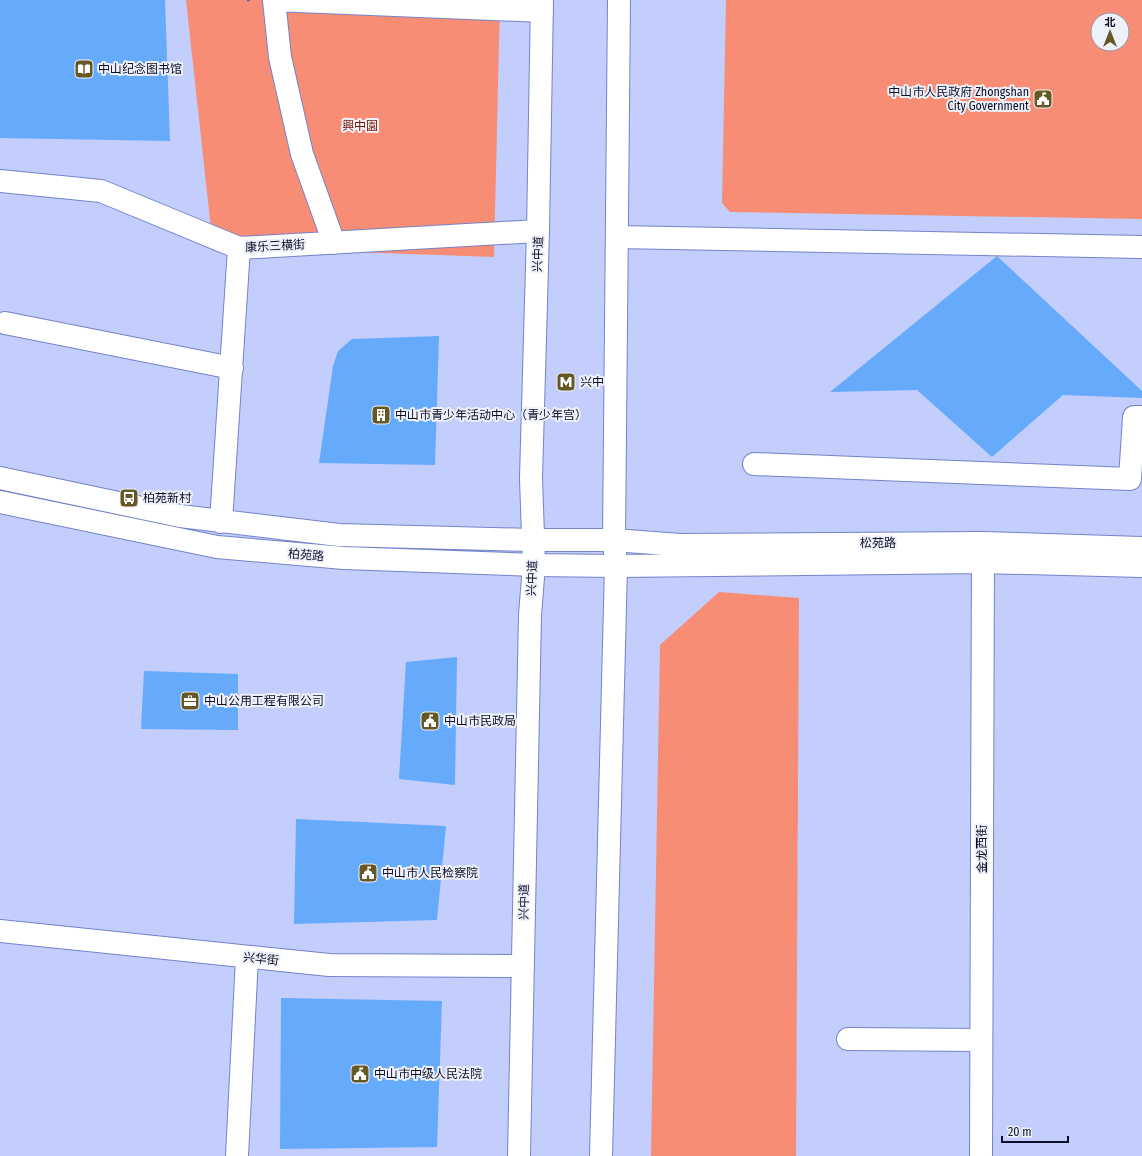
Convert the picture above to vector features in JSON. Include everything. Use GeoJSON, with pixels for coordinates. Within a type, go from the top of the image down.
{"type":"FeatureCollection","features":[{"type":"Feature","properties":{"kind":"street"},"geometry":{"type":"LineString","coordinates":[[334,243],[302,154],[280,57],[274,0],[542,6]]}},
{"type":"Feature","properties":{"kind":"street"},"geometry":{"type":"LineString","coordinates":[[601,1156],[616,566],[614,540],[619,0]]}},
{"type":"Feature","properties":{"kind":"street","name":"兴中道"},"geometry":{"type":"LineString","coordinates":[[519,1156],[530,615],[534,565],[532,540],[532,457],[542,6]]}},
{"type":"Feature","properties":{"kind":"street","name":"康乐三横街"},"geometry":{"type":"LineString","coordinates":[[0,181],[101,191],[239,248],[538,231]]}},
{"type":"Feature","properties":{"kind":"street"},"geometry":{"type":"LineString","coordinates":[[618,237],[1142,248]]}},
{"type":"Feature","properties":{"kind":"street"},"geometry":{"type":"LineString","coordinates":[[221,522],[239,248]]}},
{"type":"Feature","properties":{"kind":"street"},"geometry":{"type":"LineString","coordinates":[[5,322],[232,368]]}},
{"type":"Feature","properties":{"kind":"street"},"geometry":{"type":"LineString","coordinates":[[754,464],[1130,479],[1134,417],[1142,417]]}},
{"type":"Feature","properties":{"kind":"street","name":"柏苑路"},"geometry":{"type":"LineString","coordinates":[[0,478],[180,516],[339,535],[532,540],[614,540]]}},
{"type":"Feature","properties":{"kind":"street","name":"柏苑路"},"geometry":{"type":"LineString","coordinates":[[0,502],[217,547],[344,558],[534,565],[616,566]]}},
{"type":"Feature","properties":{"kind":"street","name":"松苑路"},"geometry":{"type":"LineString","coordinates":[[614,540],[680,545],[983,552],[1142,566]]}},
{"type":"Feature","properties":{"kind":"street","name":"松苑路"},"geometry":{"type":"LineString","coordinates":[[616,566],[983,552],[1142,548]]}},
{"type":"Feature","properties":{"kind":"street","name":"金龙西街"},"geometry":{"type":"LineString","coordinates":[[981,1156],[983,552]]}},
{"type":"Feature","properties":{"kind":"street","name":"兴华街"},"geometry":{"type":"LineString","coordinates":[[0,932],[329,965],[523,966]]}},
{"type":"Feature","properties":{"kind":"street"},"geometry":{"type":"LineString","coordinates":[[237,1156],[247,957]]}},
{"type":"Feature","properties":{"kind":"street"},"geometry":{"type":"LineString","coordinates":[[848,1039],[981,1040]]}},
{"type":"Feature","properties":{"kind":"green space","name":"興中園"},"geometry":{"type":"Polygon","coordinates":[[[186,0],[500,0],[494,257],[213,247],[186,0]]]}},
{"type":"Feature","properties":{"kind":"green space"},"geometry":{"type":"Polygon","coordinates":[[[726,0],[1142,0],[1142,219],[730,212],[722,203],[726,0]]]}},
{"type":"Feature","properties":{"kind":"green space"},"geometry":{"type":"Polygon","coordinates":[[[719,592],[799,598],[796,1156],[651,1156],[660,645],[719,592]]]}},
{"type":"Feature","properties":{"kind":"building","name":"中山纪念图书馆"},"geometry":{"type":"Polygon","coordinates":[[[0,0],[165,0],[170,141],[0,138],[0,0]]]}},
{"type":"Feature","properties":{"kind":"building"},"geometry":{"type":"Polygon","coordinates":[[[997,256],[1142,391],[1142,398],[1063,395],[992,457],[917,390],[830,392],[997,256]]]}},
{"type":"Feature","properties":{"kind":"building","name":"中山市青少年活动中心（青少年宫）"},"geometry":{"type":"Polygon","coordinates":[[[439,336],[435,465],[319,463],[333,366],[338,351],[352,339],[439,336]]]}},
{"type":"Feature","properties":{"kind":"building","name":"中山市民政局"},"geometry":{"type":"Polygon","coordinates":[[[457,657],[455,785],[399,779],[406,662],[457,657]]]}},
{"type":"Feature","properties":{"kind":"building","name":"中山公用工程有限公司"},"geometry":{"type":"Polygon","coordinates":[[[144,671],[238,674],[238,730],[141,729],[144,671]]]}},
{"type":"Feature","properties":{"kind":"building","name":"中山市人民检察院"},"geometry":{"type":"Polygon","coordinates":[[[296,819],[446,826],[437,920],[294,924],[296,819]]]}},
{"type":"Feature","properties":{"kind":"building","name":"中山市中级人民法院"},"geometry":{"type":"Polygon","coordinates":[[[281,998],[442,1001],[437,1147],[280,1149],[281,998]]]}},
{"type":"Feature","properties":{"kind":"place","name":"中山纪念图书馆"},"geometry":{"type":"Point","coordinates":[84,69]}},
{"type":"Feature","properties":{"kind":"place","name":"中山市人民政府 Zhongshan City Government"},"geometry":{"type":"Point","coordinates":[1043,99]}},
{"type":"Feature","properties":{"kind":"place","name":"兴中"},"geometry":{"type":"Point","coordinates":[566,382]}},
{"type":"Feature","properties":{"kind":"place","name":"中山市青少年活动中心（青少年宫）"},"geometry":{"type":"Point","coordinates":[381,415]}},
{"type":"Feature","properties":{"kind":"place","name":"柏苑新村"},"geometry":{"type":"Point","coordinates":[129,498]}},
{"type":"Feature","properties":{"kind":"place","name":"中山公用工程有限公司"},"geometry":{"type":"Point","coordinates":[190,701]}},
{"type":"Feature","properties":{"kind":"place","name":"中山市民政局"},"geometry":{"type":"Point","coordinates":[430,721]}},
{"type":"Feature","properties":{"kind":"place","name":"中山市人民检察院"},"geometry":{"type":"Point","coordinates":[368,873]}},
{"type":"Feature","properties":{"kind":"place","name":"中山市中级人民法院"},"geometry":{"type":"Point","coordinates":[360,1074]}}]}
